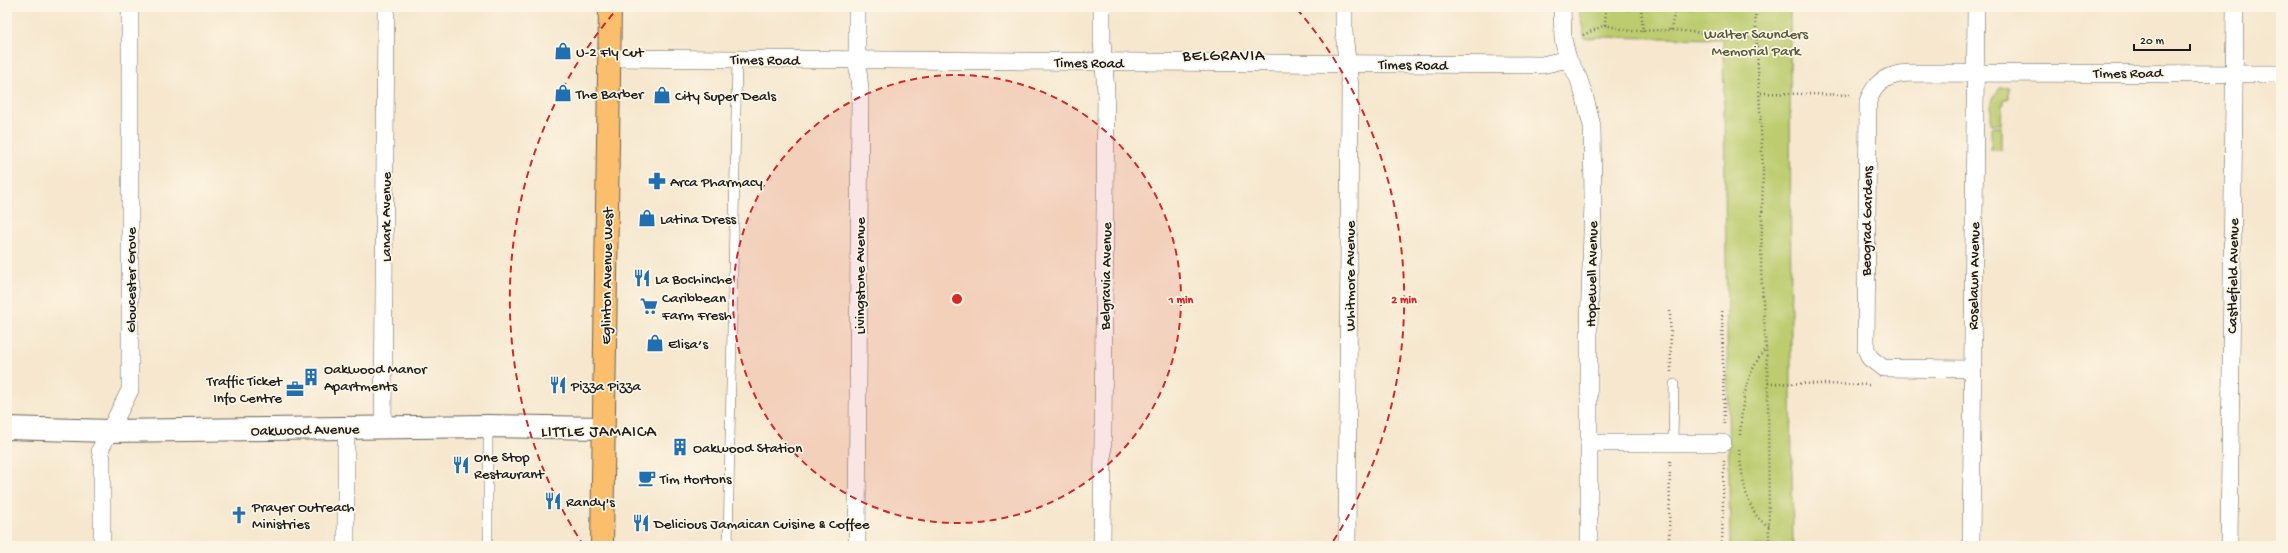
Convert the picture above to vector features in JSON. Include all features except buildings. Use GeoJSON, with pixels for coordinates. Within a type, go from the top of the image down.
{"type":"FeatureCollection","features":[{"type":"Feature","properties":{"kind":"main road","name":"Eglinton Avenue West"},"geometry":{"type":"LineString","coordinates":[[602,546],[602,428],[610,7]]}},
{"type":"Feature","properties":{"kind":"street","name":"Gloucester Grove"},"geometry":{"type":"LineString","coordinates":[[102,546],[102,459],[100,450],[130,390],[130,7]]}},
{"type":"Feature","properties":{"kind":"street","name":"Lanark Avenue"},"geometry":{"type":"LineString","coordinates":[[383,428],[386,7]]}},
{"type":"Feature","properties":{"kind":"street","name":"Livingstone Avenue"},"geometry":{"type":"LineString","coordinates":[[857,7],[857,61],[860,88],[857,546]]}},
{"type":"Feature","properties":{"kind":"street","name":"Belgravia Avenue"},"geometry":{"type":"LineString","coordinates":[[1102,7],[1106,91],[1102,546]]}},
{"type":"Feature","properties":{"kind":"street","name":"Whitmore Avenue"},"geometry":{"type":"LineString","coordinates":[[1344,7],[1344,33],[1350,87],[1347,546]]}},
{"type":"Feature","properties":{"kind":"street","name":"Hopewell Avenue"},"geometry":{"type":"LineString","coordinates":[[1562,7],[1563,38],[1568,59],[1578,77],[1592,126],[1593,202],[1589,546]]}},
{"type":"Feature","properties":{"kind":"street","name":"Roselawn Avenue"},"geometry":{"type":"LineString","coordinates":[[1971,546],[1971,370],[1976,7]]}},
{"type":"Feature","properties":{"kind":"street","name":"Castlefield Avenue"},"geometry":{"type":"LineString","coordinates":[[2229,546],[2235,7]]}},
{"type":"Feature","properties":{"kind":"street","name":"Times Road"},"geometry":{"type":"LineString","coordinates":[[610,58],[1542,65],[1568,59]]}},
{"type":"Feature","properties":{"kind":"street","name":"Beograd Gardens"},"geometry":{"type":"LineString","coordinates":[[1971,370],[1883,368],[1870,358],[1866,349],[1868,101],[1875,86],[1883,78],[1910,72],[1976,73]]}},
{"type":"Feature","properties":{"kind":"street","name":"Times Road"},"geometry":{"type":"LineString","coordinates":[[1976,73],[2281,74]]}},
{"type":"Feature","properties":{"kind":"street","name":"Oakwood Avenue"},"geometry":{"type":"LineString","coordinates":[[7,428],[110,431],[488,426],[602,428]]}},
{"type":"Feature","properties":{"kind":"street"},"geometry":{"type":"LineString","coordinates":[[346,428],[346,546]]}},
{"type":"Feature","properties":{"kind":"street"},"geometry":{"type":"LineString","coordinates":[[1589,443],[1672,449],[1729,447]]}},
{"type":"Feature","properties":{"kind":"lane"},"geometry":{"type":"LineString","coordinates":[[728,546],[737,58]]}},
{"type":"Feature","properties":{"kind":"lane"},"geometry":{"type":"LineString","coordinates":[[1672,449],[1673,382]]}},
{"type":"Feature","properties":{"kind":"lane"},"geometry":{"type":"LineString","coordinates":[[488,426],[488,546]]}},
{"type":"Feature","properties":{"kind":"path"},"geometry":{"type":"LineString","coordinates":[[1605,25],[1606,7]]}},
{"type":"Feature","properties":{"kind":"path"},"geometry":{"type":"LineString","coordinates":[[1615,7],[1628,10],[1640,7],[1643,32]]}},
{"type":"Feature","properties":{"kind":"path"},"geometry":{"type":"LineString","coordinates":[[1671,30],[1674,14],[1673,7]]}},
{"type":"Feature","properties":{"kind":"path"},"geometry":{"type":"LineString","coordinates":[[1756,7],[1761,93],[1763,171],[1761,270],[1768,383],[1769,546]]}},
{"type":"Feature","properties":{"kind":"path"},"geometry":{"type":"LineString","coordinates":[[1583,36],[1605,25],[1630,32],[1671,30],[1757,38]]}},
{"type":"Feature","properties":{"kind":"path"},"geometry":{"type":"LineString","coordinates":[[1761,93],[1856,95]]}},
{"type":"Feature","properties":{"kind":"path"},"geometry":{"type":"LineString","coordinates":[[1670,311],[1673,382]]}},
{"type":"Feature","properties":{"kind":"path"},"geometry":{"type":"LineString","coordinates":[[1722,311],[1725,442],[1729,447],[1751,508],[1760,522],[1769,526]]}},
{"type":"Feature","properties":{"kind":"path"},"geometry":{"type":"LineString","coordinates":[[1740,436],[1744,391],[1756,361],[1766,348]]}},
{"type":"Feature","properties":{"kind":"path"},"geometry":{"type":"LineString","coordinates":[[1768,383],[1872,385]]}},
{"type":"Feature","properties":{"kind":"path"},"geometry":{"type":"LineString","coordinates":[[1722,546],[1729,447]]}},
{"type":"Feature","properties":{"kind":"path"},"geometry":{"type":"LineString","coordinates":[[1669,546],[1672,449]]}},
{"type":"Feature","properties":{"kind":"green space","name":"Walter Saunders Memorial Park"},"geometry":{"type":"Polygon","coordinates":[[[1578,7],[1790,7],[1793,546],[1730,546],[1723,39],[1596,37],[1585,39],[1578,7]]]}},
{"type":"Feature","properties":{"kind":"green space"},"geometry":{"type":"Polygon","coordinates":[[[2009,87],[2009,99],[2004,99],[2004,105],[2002,105],[2001,124],[1991,124],[1991,101],[2000,88],[2009,87]]]}},
{"type":"Feature","properties":{"kind":"green space"},"geometry":{"type":"Polygon","coordinates":[[[1991,127],[2001,127],[2001,150],[1991,150],[1991,127]]]}},
{"type":"Feature","properties":{"kind":"place","name":"U-2 Fly Cut"},"geometry":{"type":"Point","coordinates":[563,51]}},
{"type":"Feature","properties":{"kind":"place","name":"The Barber"},"geometry":{"type":"Point","coordinates":[563,93]}},
{"type":"Feature","properties":{"kind":"place","name":"City Super Deals"},"geometry":{"type":"Point","coordinates":[662,95]}},
{"type":"Feature","properties":{"kind":"place","name":"Arca Pharmacy"},"geometry":{"type":"Point","coordinates":[657,181]}},
{"type":"Feature","properties":{"kind":"place","name":"Latina Dress"},"geometry":{"type":"Point","coordinates":[647,218]}},
{"type":"Feature","properties":{"kind":"place","name":"La Bochinche"},"geometry":{"type":"Point","coordinates":[642,278]}},
{"type":"Feature","properties":{"kind":"place","name":"Caribbean Farm Fresh"},"geometry":{"type":"Point","coordinates":[649,306]}},
{"type":"Feature","properties":{"kind":"place","name":"Elisa’s"},"geometry":{"type":"Point","coordinates":[655,343]}},
{"type":"Feature","properties":{"kind":"place","name":"Oakwood Manor Apartments"},"geometry":{"type":"Point","coordinates":[311,377]}},
{"type":"Feature","properties":{"kind":"place","name":"Pizza Pizza"},"geometry":{"type":"Point","coordinates":[558,385]}},
{"type":"Feature","properties":{"kind":"place","name":"Traffic Ticket Info Centre"},"geometry":{"type":"Point","coordinates":[295,389]}},
{"type":"Feature","properties":{"kind":"place","name":"Oakwood Station"},"geometry":{"type":"Point","coordinates":[680,447]}},
{"type":"Feature","properties":{"kind":"place","name":"One Stop Restaurant"},"geometry":{"type":"Point","coordinates":[461,465]}},
{"type":"Feature","properties":{"kind":"place","name":"Tim Hortons"},"geometry":{"type":"Point","coordinates":[647,478]}},
{"type":"Feature","properties":{"kind":"place","name":"Randy's"},"geometry":{"type":"Point","coordinates":[553,501]}},
{"type":"Feature","properties":{"kind":"place","name":"Prayer Outreach Ministries"},"geometry":{"type":"Point","coordinates":[239,515]}},
{"type":"Feature","properties":{"kind":"place","name":"Delicious Jamaican Cuisine & Coffee"},"geometry":{"type":"Point","coordinates":[641,523]}},
{"type":"Feature","properties":{"kind":"district","name":"BELGRAVIA"},"geometry":{"type":"Point","coordinates":[1224,54]}},
{"type":"Feature","properties":{"kind":"district","name":"LITTLE JAMAICA"},"geometry":{"type":"Point","coordinates":[599,430]}}]}
